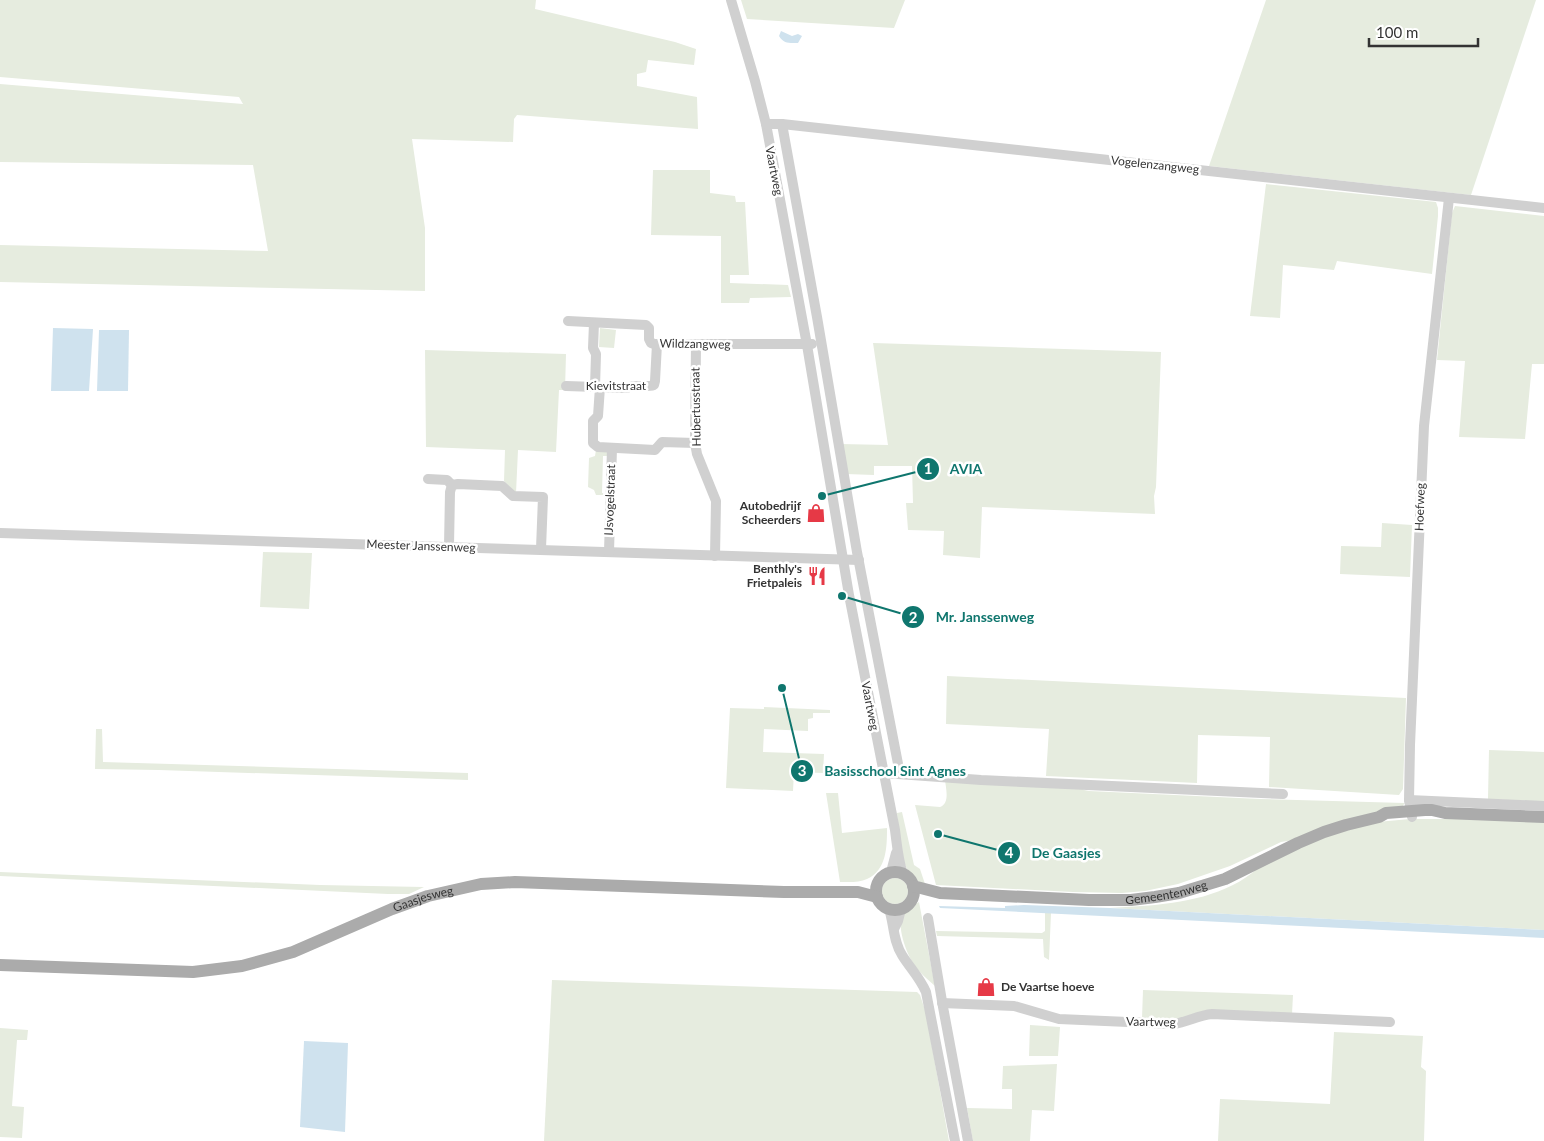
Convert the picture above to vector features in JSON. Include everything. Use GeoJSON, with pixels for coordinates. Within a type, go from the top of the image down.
{"type":"FeatureCollection","features":[{"type":"Feature","properties":{"kind":"main road","name":"Gemeentenweg"},"geometry":{"type":"LineString","coordinates":[[913,892],[1089,900],[1131,900],[1179,893],[1225,879],[1324,832],[1379,817],[1388,819],[1411,809],[1433,816],[1445,813],[1544,817]]}},
{"type":"Feature","properties":{"kind":"main road"},"geometry":{"type":"LineString","coordinates":[[897,873],[907,876],[913,892],[906,906],[895,909],[881,904],[877,891],[882,877],[897,873]]}},
{"type":"Feature","properties":{"kind":"main road","name":"Gaasjesweg"},"geometry":{"type":"LineString","coordinates":[[0,965],[193,972],[242,966],[292,952],[392,909],[428,896],[481,884],[515,882],[784,892],[858,892],[864,889],[877,891]]}},
{"type":"Feature","properties":{"kind":"street","name":"Vaartweg"},"geometry":{"type":"LineString","coordinates":[[731,0],[766,124],[807,345],[843,560],[895,830],[897,852],[900,859],[897,873]]}},
{"type":"Feature","properties":{"kind":"street","name":"Vogelenzangweg"},"geometry":{"type":"LineString","coordinates":[[766,124],[782,124],[1544,208]]}},
{"type":"Feature","properties":{"kind":"street","name":"Vaartweg"},"geometry":{"type":"LineString","coordinates":[[782,124],[859,560],[900,774]]}},
{"type":"Feature","properties":{"kind":"street","name":"Hoefweg"},"geometry":{"type":"LineString","coordinates":[[1411,809],[1411,735],[1424,426],[1449,198]]}},
{"type":"Feature","properties":{"kind":"street","name":"Wildzangweg"},"geometry":{"type":"LineString","coordinates":[[568,321],[646,325],[649,328],[651,343],[657,344],[807,345]]}},
{"type":"Feature","properties":{"kind":"street"},"geometry":{"type":"LineString","coordinates":[[594,323],[593,348],[596,354],[598,387],[598,416],[593,421],[592,440],[595,445],[601,448],[655,450],[662,442],[695,443]]}},
{"type":"Feature","properties":{"kind":"street"},"geometry":{"type":"LineString","coordinates":[[807,345],[821,343]]}},
{"type":"Feature","properties":{"kind":"street","name":"Kievitstraat"},"geometry":{"type":"LineString","coordinates":[[566,386],[627,388],[633,385],[654,385],[657,344]]}},
{"type":"Feature","properties":{"kind":"street","name":"Hubertusstraat"},"geometry":{"type":"LineString","coordinates":[[696,344],[695,443],[697,454],[716,501],[715,556]]}},
{"type":"Feature","properties":{"kind":"street","name":"IJsvogelstraat"},"geometry":{"type":"LineString","coordinates":[[609,552],[612,448]]}},
{"type":"Feature","properties":{"kind":"street"},"geometry":{"type":"LineString","coordinates":[[428,479],[446,480],[452,485],[502,486],[513,496],[542,498],[541,550]]}},
{"type":"Feature","properties":{"kind":"street"},"geometry":{"type":"LineString","coordinates":[[449,546],[450,492],[452,485]]}},
{"type":"Feature","properties":{"kind":"street","name":"Meester Janssenweg"},"geometry":{"type":"LineString","coordinates":[[0,533],[843,560]]}},
{"type":"Feature","properties":{"kind":"street"},"geometry":{"type":"LineString","coordinates":[[843,560],[859,560]]}},
{"type":"Feature","properties":{"kind":"street"},"geometry":{"type":"LineString","coordinates":[[884,774],[1283,794]]}},
{"type":"Feature","properties":{"kind":"street","name":"Gemeentenweg"},"geometry":{"type":"LineString","coordinates":[[1411,809],[1544,806]]}},
{"type":"Feature","properties":{"kind":"street"},"geometry":{"type":"LineString","coordinates":[[895,909],[894,930],[896,942],[902,955],[921,981],[926,992],[954,1141]]}},
{"type":"Feature","properties":{"kind":"street"},"geometry":{"type":"LineString","coordinates":[[928,918],[942,1005],[968,1141]]}},
{"type":"Feature","properties":{"kind":"street","name":"Vaartweg"},"geometry":{"type":"LineString","coordinates":[[930,1009],[942,1005],[1014,1006],[1059,1019],[1174,1024],[1186,1022],[1205,1014],[1390,1022]]}},
{"type":"Feature","properties":{"kind":"shaded area"},"geometry":{"type":"Polygon","coordinates":[[[0,0],[536,0],[535,9],[675,42],[696,49],[694,65],[648,60],[646,72],[637,74],[637,86],[697,97],[698,129],[517,115],[514,119],[513,142],[412,139],[425,228],[425,291],[0,282],[0,245],[268,251],[253,165],[0,162],[0,84],[243,104],[239,97],[0,77],[0,0]]]}},
{"type":"Feature","properties":{"kind":"shaded area"},"geometry":{"type":"Polygon","coordinates":[[[741,0],[905,0],[894,28],[747,19],[741,0]]]}},
{"type":"Feature","properties":{"kind":"shaded area"},"geometry":{"type":"Polygon","coordinates":[[[1266,0],[1536,0],[1471,195],[1209,166],[1266,0]]]}},
{"type":"Feature","properties":{"kind":"shaded area"},"geometry":{"type":"Polygon","coordinates":[[[653,170],[710,170],[710,193],[735,196],[736,202],[745,202],[749,275],[730,275],[730,283],[788,285],[791,297],[750,298],[749,303],[721,303],[721,236],[651,235],[653,170]]]}},
{"type":"Feature","properties":{"kind":"shaded area"},"geometry":{"type":"Polygon","coordinates":[[[1266,184],[1436,202],[1438,216],[1432,274],[1337,261],[1334,270],[1283,265],[1280,318],[1250,316],[1266,184]]]}},
{"type":"Feature","properties":{"kind":"shaded area"},"geometry":{"type":"Polygon","coordinates":[[[1455,206],[1544,216],[1544,364],[1532,364],[1525,439],[1459,437],[1465,361],[1437,360],[1452,213],[1455,206]]]}},
{"type":"Feature","properties":{"kind":"shaded area"},"geometry":{"type":"Polygon","coordinates":[[[600,328],[616,330],[614,348],[599,347],[600,328]]]}},
{"type":"Feature","properties":{"kind":"shaded area"},"geometry":{"type":"Polygon","coordinates":[[[873,343],[1161,352],[1156,487],[1154,496],[1155,514],[982,507],[980,558],[943,555],[944,531],[908,530],[906,503],[913,503],[912,466],[874,466],[874,475],[846,474],[840,444],[888,445],[873,343]]]}},
{"type":"Feature","properties":{"kind":"shaded area"},"geometry":{"type":"Polygon","coordinates":[[[425,350],[566,354],[565,390],[559,390],[556,452],[518,450],[516,493],[504,481],[505,450],[426,447],[425,350]]]}},
{"type":"Feature","properties":{"kind":"shaded area"},"geometry":{"type":"Polygon","coordinates":[[[596,450],[607,451],[609,456],[603,456],[602,493],[608,495],[596,495],[594,490],[588,487],[589,458],[595,456],[596,450]]]}},
{"type":"Feature","properties":{"kind":"shaded area"},"geometry":{"type":"Polygon","coordinates":[[[1382,523],[1412,525],[1410,577],[1340,574],[1341,546],[1381,547],[1382,523]]]}},
{"type":"Feature","properties":{"kind":"shaded area"},"geometry":{"type":"Polygon","coordinates":[[[263,552],[312,553],[309,609],[260,607],[263,552]]]}},
{"type":"Feature","properties":{"kind":"shaded area"},"geometry":{"type":"Polygon","coordinates":[[[947,676],[1406,698],[1403,789],[1399,795],[1269,787],[1270,737],[1198,735],[1197,783],[1046,776],[1049,729],[946,724],[947,676]]]}},
{"type":"Feature","properties":{"kind":"shaded area"},"geometry":{"type":"Polygon","coordinates":[[[764,707],[830,710],[830,713],[813,713],[813,718],[808,719],[808,731],[764,729],[763,752],[824,754],[823,773],[794,772],[793,791],[726,788],[730,708],[764,709],[764,707]]]}},
{"type":"Feature","properties":{"kind":"shaded area"},"geometry":{"type":"Polygon","coordinates":[[[96,729],[102,729],[103,762],[468,773],[468,780],[95,769],[96,729]]]}},
{"type":"Feature","properties":{"kind":"shaded area"},"geometry":{"type":"Polygon","coordinates":[[[1489,750],[1544,752],[1544,802],[1488,799],[1489,750]]]}},
{"type":"Feature","properties":{"kind":"shaded area"},"geometry":{"type":"Polygon","coordinates":[[[945,780],[1080,786],[1084,790],[1089,791],[1260,799],[1405,803],[1401,808],[1299,839],[1281,842],[1230,866],[1178,884],[1145,891],[1122,893],[1073,892],[936,885],[915,805],[940,807],[943,805],[947,795],[945,780]]]}},
{"type":"Feature","properties":{"kind":"shaded area"},"geometry":{"type":"Polygon","coordinates":[[[826,793],[838,793],[842,833],[887,828],[885,857],[879,870],[867,879],[857,882],[840,882],[826,793]]]}},
{"type":"Feature","properties":{"kind":"shaded area"},"geometry":{"type":"Polygon","coordinates":[[[902,812],[914,865],[920,869],[925,884],[916,880],[905,864],[900,843],[897,813],[902,812]]]}},
{"type":"Feature","properties":{"kind":"shaded area"},"geometry":{"type":"Polygon","coordinates":[[[1410,819],[1544,822],[1544,930],[1110,908],[1173,903],[1218,892],[1246,878],[1258,868],[1328,835],[1377,822],[1410,819]]]}},
{"type":"Feature","properties":{"kind":"shaded area"},"geometry":{"type":"Polygon","coordinates":[[[0,872],[320,885],[424,887],[409,894],[388,894],[0,876],[0,872]]]}},
{"type":"Feature","properties":{"kind":"shaded area"},"geometry":{"type":"Polygon","coordinates":[[[895,878],[904,882],[908,891],[904,900],[895,904],[886,900],[882,891],[886,882],[895,878]]]}},
{"type":"Feature","properties":{"kind":"shaded area"},"geometry":{"type":"Polygon","coordinates":[[[919,902],[935,986],[913,963],[907,952],[901,931],[903,913],[919,902]]]}},
{"type":"Feature","properties":{"kind":"shaded area"},"geometry":{"type":"Polygon","coordinates":[[[1045,912],[1051,913],[1049,960],[1044,957],[1043,939],[937,936],[936,931],[1042,933],[1045,931],[1045,912]]]}},
{"type":"Feature","properties":{"kind":"shaded area"},"geometry":{"type":"Polygon","coordinates":[[[552,980],[917,992],[920,995],[926,1013],[949,1141],[544,1141],[552,980]]]}},
{"type":"Feature","properties":{"kind":"shaded area"},"geometry":{"type":"Polygon","coordinates":[[[1143,990],[1293,995],[1292,1014],[1180,1020],[1142,1018],[1143,990]]]}},
{"type":"Feature","properties":{"kind":"shaded area"},"geometry":{"type":"Polygon","coordinates":[[[1030,1025],[1060,1027],[1058,1056],[1029,1056],[1030,1025]]]}},
{"type":"Feature","properties":{"kind":"shaded area"},"geometry":{"type":"Polygon","coordinates":[[[0,1028],[28,1030],[27,1040],[17,1040],[12,1106],[24,1107],[22,1138],[0,1137],[0,1028]]]}},
{"type":"Feature","properties":{"kind":"shaded area"},"geometry":{"type":"Polygon","coordinates":[[[1334,1032],[1423,1036],[1421,1067],[1426,1071],[1424,1141],[1218,1141],[1220,1099],[1330,1104],[1334,1032]]]}},
{"type":"Feature","properties":{"kind":"shaded area"},"geometry":{"type":"Polygon","coordinates":[[[1057,1064],[1054,1111],[1032,1110],[1030,1141],[973,1141],[967,1108],[1012,1109],[1012,1089],[1002,1089],[1003,1066],[1057,1064]]]}},
{"type":"Feature","properties":{"kind":"water"},"geometry":{"type":"Polygon","coordinates":[[[781,31],[792,36],[798,34],[802,36],[798,43],[787,42],[779,36],[781,31]]]}},
{"type":"Feature","properties":{"kind":"water"},"geometry":{"type":"Polygon","coordinates":[[[53,328],[93,329],[89,391],[51,391],[53,328]]]}},
{"type":"Feature","properties":{"kind":"water"},"geometry":{"type":"Polygon","coordinates":[[[99,330],[129,330],[128,391],[97,391],[99,330]]]}},
{"type":"Feature","properties":{"kind":"water"},"geometry":{"type":"Polygon","coordinates":[[[1024,905],[1544,930],[1544,938],[940,908],[939,906],[1005,908],[1005,906],[1024,905]]]}},
{"type":"Feature","properties":{"kind":"water"},"geometry":{"type":"Polygon","coordinates":[[[304,1041],[348,1043],[345,1132],[300,1127],[304,1041]]]}},
{"type":"Feature","properties":{"kind":"place","name":"AVIA"},"geometry":{"type":"Point","coordinates":[822,496]}},
{"type":"Feature","properties":{"kind":"place","name":"Autobedrijf Scheerders"},"geometry":{"type":"Point","coordinates":[816,513]}},
{"type":"Feature","properties":{"kind":"place","name":"Benthly's Frietpaleis"},"geometry":{"type":"Point","coordinates":[817,576]}},
{"type":"Feature","properties":{"kind":"place","name":"Mr. Janssenweg"},"geometry":{"type":"Point","coordinates":[842,596]}},
{"type":"Feature","properties":{"kind":"place","name":"Basisschool Sint Agnes"},"geometry":{"type":"Point","coordinates":[782,688]}},
{"type":"Feature","properties":{"kind":"place","name":"De Gaasjes"},"geometry":{"type":"Point","coordinates":[938,834]}},
{"type":"Feature","properties":{"kind":"place","name":"De Vaartse hoeve"},"geometry":{"type":"Point","coordinates":[986,987]}}]}
